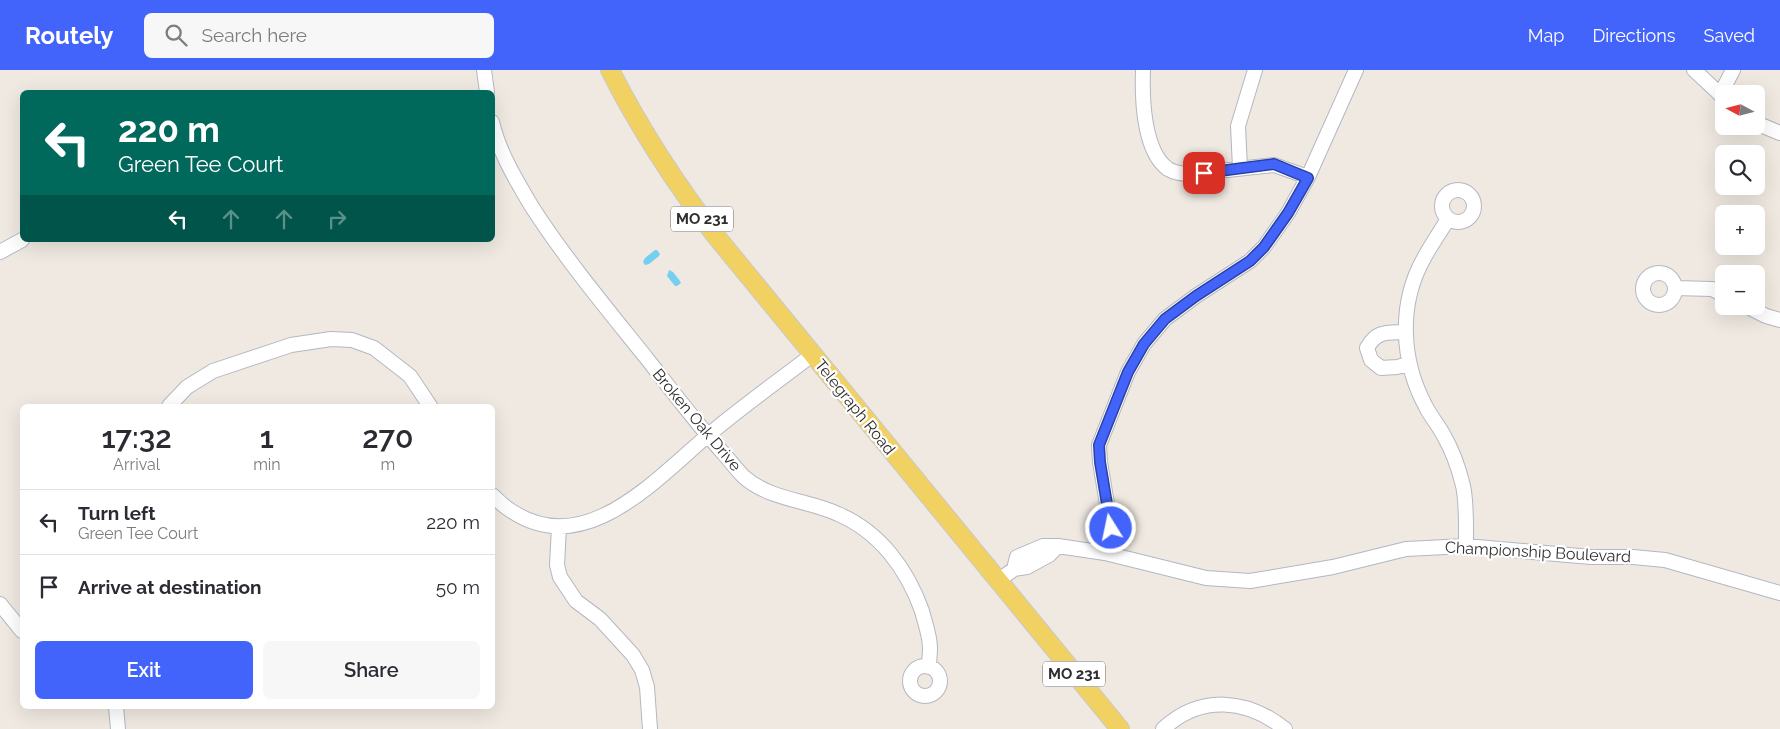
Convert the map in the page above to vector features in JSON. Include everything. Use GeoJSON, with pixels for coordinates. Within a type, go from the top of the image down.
{"type":"FeatureCollection","features":[{"type":"Feature","properties":{"kind":"main road","name":"Telegraph Road"},"geometry":{"type":"LineString","coordinates":[[610,70],[652,146],[691,204],[812,355],[1120,729]]}},
{"type":"Feature","properties":{"kind":"street"},"geometry":{"type":"LineString","coordinates":[[484,70],[487,90]]}},
{"type":"Feature","properties":{"kind":"street"},"geometry":{"type":"LineString","coordinates":[[1143,70],[1142,102],[1148,136],[1160,162],[1168,169],[1177,173],[1204,173],[1274,164],[1308,178]]}},
{"type":"Feature","properties":{"kind":"street"},"geometry":{"type":"LineString","coordinates":[[1240,168],[1238,126],[1255,70]]}},
{"type":"Feature","properties":{"kind":"street"},"geometry":{"type":"LineString","coordinates":[[1105,553],[1111,528],[1099,445],[1128,372],[1144,344],[1165,319],[1196,296],[1250,261],[1264,247],[1288,213],[1308,178],[1356,70]]}},
{"type":"Feature","properties":{"kind":"street"},"geometry":{"type":"LineString","coordinates":[[1694,70],[1715,90]]}},
{"type":"Feature","properties":{"kind":"street"},"geometry":{"type":"LineString","coordinates":[[1727,85],[1733,70]]}},
{"type":"Feature","properties":{"kind":"street"},"geometry":{"type":"LineString","coordinates":[[1765,127],[1780,133]]}},
{"type":"Feature","properties":{"kind":"street","name":"Broken Oak Drive"},"geometry":{"type":"LineString","coordinates":[[495,130],[511,173],[567,259],[707,436],[737,469],[758,486],[782,497],[839,514],[865,529],[880,542],[905,573],[915,592],[925,622],[930,647],[929,667]]}},
{"type":"Feature","properties":{"kind":"street"},"geometry":{"type":"LineString","coordinates":[[1448,219],[1423,259],[1412,287],[1406,318],[1407,356],[1412,376],[1426,408],[1444,436],[1463,484],[1466,546]]}},
{"type":"Feature","properties":{"kind":"street"},"geometry":{"type":"LineString","coordinates":[[0,252],[20,241]]}},
{"type":"Feature","properties":{"kind":"street"},"geometry":{"type":"LineString","coordinates":[[1675,288],[1715,290]]}},
{"type":"Feature","properties":{"kind":"street"},"geometry":{"type":"LineString","coordinates":[[1764,315],[1780,320]]}},
{"type":"Feature","properties":{"kind":"street"},"geometry":{"type":"LineString","coordinates":[[1406,332],[1382,333],[1372,338],[1367,348],[1371,360],[1381,368],[1409,364]]}},
{"type":"Feature","properties":{"kind":"street"},"geometry":{"type":"LineString","coordinates":[[171,404],[187,387],[213,371],[291,344],[331,339],[352,340],[374,348],[410,376],[429,404]]}},
{"type":"Feature","properties":{"kind":"street"},"geometry":{"type":"LineString","coordinates":[[495,498],[510,510],[542,524],[559,527],[595,520],[620,508],[643,492],[707,436],[812,355]]}},
{"type":"Feature","properties":{"kind":"street"},"geometry":{"type":"LineString","coordinates":[[559,527],[557,565],[560,577],[576,601],[600,619],[633,655],[642,670],[647,687],[650,729]]}},
{"type":"Feature","properties":{"kind":"street","name":"Championship Boulevard"},"geometry":{"type":"LineString","coordinates":[[998,581],[1014,569],[1027,567],[1049,555],[1058,546],[1105,553],[1206,578],[1250,581],[1333,567],[1406,549],[1466,546],[1591,557],[1633,557],[1665,560],[1780,593]]}},
{"type":"Feature","properties":{"kind":"street"},"geometry":{"type":"LineString","coordinates":[[0,604],[20,629]]}},
{"type":"Feature","properties":{"kind":"street"},"geometry":{"type":"LineString","coordinates":[[1163,729],[1182,715],[1195,709],[1232,704],[1252,709],[1274,720],[1285,729]]}},
{"type":"Feature","properties":{"kind":"street"},"geometry":{"type":"LineString","coordinates":[[116,709],[118,729]]}},
{"type":"Feature","properties":{"kind":"water"},"geometry":{"type":"Polygon","coordinates":[[[655,250],[660,254],[659,256],[645,265],[643,262],[645,258],[655,250]]]}},
{"type":"Feature","properties":{"kind":"water"},"geometry":{"type":"Polygon","coordinates":[[[669,270],[673,272],[681,283],[677,286],[667,276],[669,270]]]}},
{"type":"Feature","properties":{"kind":"route"},"geometry":{"type":"LineString","coordinates":[[1111,528],[1099,445],[1128,372],[1144,344],[1165,319],[1196,296],[1250,261],[1264,247],[1288,213],[1308,178],[1274,164],[1204,173]]}}]}
